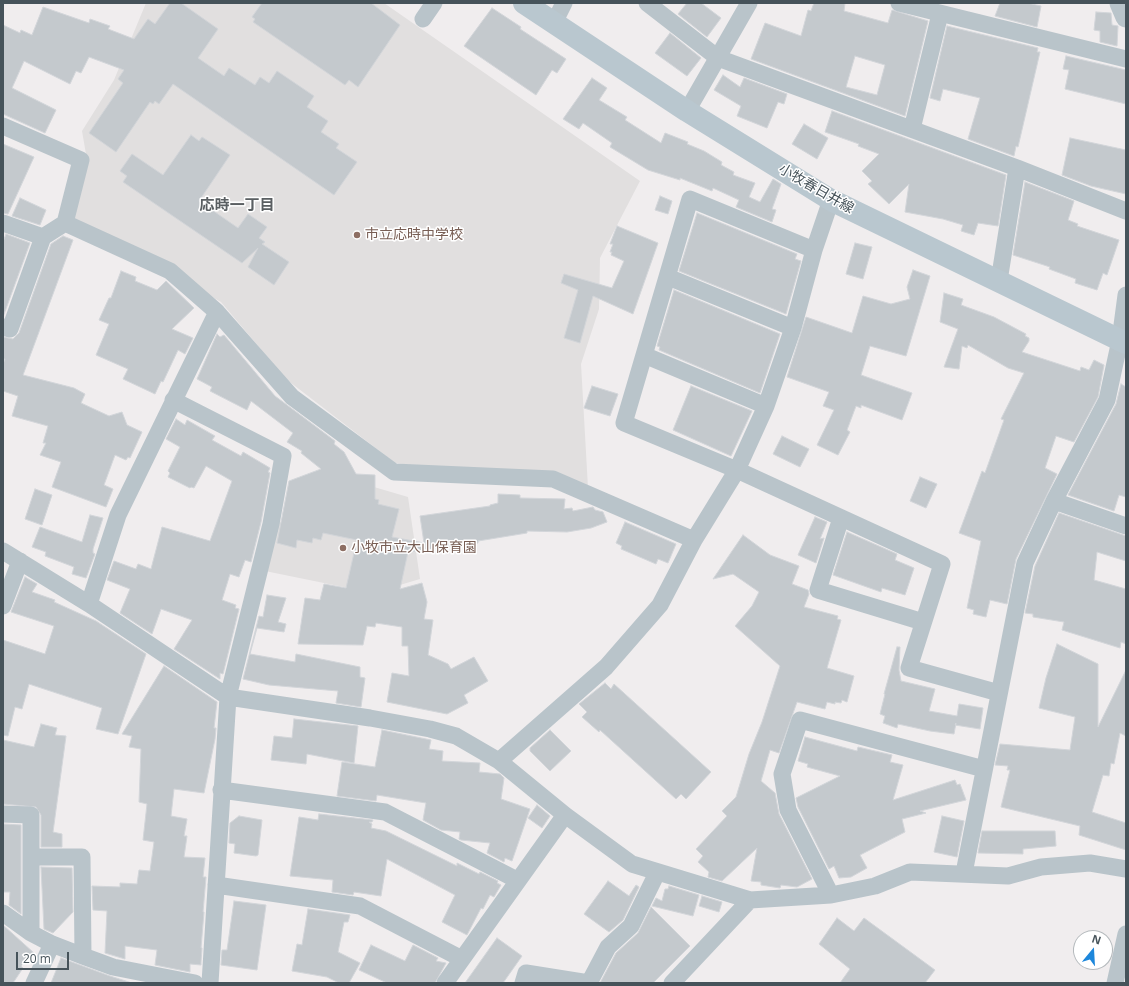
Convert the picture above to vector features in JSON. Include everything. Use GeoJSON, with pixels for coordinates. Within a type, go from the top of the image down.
{"type":"FeatureCollection","features":[{"type":"Feature","properties":{"kind":"main road","name":"小牧春日井線"},"geometry":{"type":"LineString","coordinates":[[524,3],[687,111],[831,200],[1123,342]]}},
{"type":"Feature","properties":{"kind":"street"},"geometry":{"type":"LineString","coordinates":[[423,19],[434,3]]}},
{"type":"Feature","properties":{"kind":"street"},"geometry":{"type":"LineString","coordinates":[[554,23],[564,3]]}},
{"type":"Feature","properties":{"kind":"street"},"geometry":{"type":"LineString","coordinates":[[647,3],[718,58],[1017,168],[1126,211]]}},
{"type":"Feature","properties":{"kind":"street"},"geometry":{"type":"LineString","coordinates":[[687,111],[749,3]]}},
{"type":"Feature","properties":{"kind":"street"},"geometry":{"type":"LineString","coordinates":[[899,3],[1126,59]]}},
{"type":"Feature","properties":{"kind":"street"},"geometry":{"type":"LineString","coordinates":[[1120,3],[1126,17]]}},
{"type":"Feature","properties":{"kind":"street"},"geometry":{"type":"LineString","coordinates":[[912,129],[940,14]]}},
{"type":"Feature","properties":{"kind":"street"},"geometry":{"type":"LineString","coordinates":[[3,126],[81,160],[65,223],[43,237],[10,329],[3,327]]}},
{"type":"Feature","properties":{"kind":"street"},"geometry":{"type":"LineString","coordinates":[[999,281],[1017,168]]}},
{"type":"Feature","properties":{"kind":"street"},"geometry":{"type":"LineString","coordinates":[[814,250],[690,199],[624,423],[737,470],[942,564],[909,668],[999,693]]}},
{"type":"Feature","properties":{"kind":"street"},"geometry":{"type":"LineString","coordinates":[[499,761],[606,667],[660,605],[694,540],[737,470],[766,406],[793,328],[814,250],[831,200]]}},
{"type":"Feature","properties":{"kind":"street"},"geometry":{"type":"LineString","coordinates":[[3,223],[43,237]]}},
{"type":"Feature","properties":{"kind":"street"},"geometry":{"type":"LineString","coordinates":[[65,223],[170,270],[217,312],[292,397],[394,472],[553,479],[694,540]]}},
{"type":"Feature","properties":{"kind":"street"},"geometry":{"type":"LineString","coordinates":[[668,277],[793,328]]}},
{"type":"Feature","properties":{"kind":"street"},"geometry":{"type":"LineString","coordinates":[[964,874],[1025,563],[1054,501],[1107,400],[1123,342],[1126,295]]}},
{"type":"Feature","properties":{"kind":"street"},"geometry":{"type":"LineString","coordinates":[[89,604],[118,515],[172,400],[217,312]]}},
{"type":"Feature","properties":{"kind":"street"},"geometry":{"type":"LineString","coordinates":[[644,355],[766,406]]}},
{"type":"Feature","properties":{"kind":"street"},"geometry":{"type":"LineString","coordinates":[[172,400],[283,456],[271,524],[228,697],[210,983]]}},
{"type":"Feature","properties":{"kind":"street"},"geometry":{"type":"LineString","coordinates":[[1054,501],[1126,526]]}},
{"type":"Feature","properties":{"kind":"street"},"geometry":{"type":"LineString","coordinates":[[841,518],[818,590],[923,622]]}},
{"type":"Feature","properties":{"kind":"street"},"geometry":{"type":"LineString","coordinates":[[3,551],[89,604],[228,697],[430,729],[456,736],[499,761],[565,816],[632,864],[657,873],[750,900],[831,895],[875,886],[910,872],[1008,876],[1041,867],[1090,862],[1126,869]]}},
{"type":"Feature","properties":{"kind":"street"},"geometry":{"type":"LineString","coordinates":[[3,606],[20,561]]}},
{"type":"Feature","properties":{"kind":"street"},"geometry":{"type":"LineString","coordinates":[[831,895],[788,810],[782,774],[800,720],[984,769]]}},
{"type":"Feature","properties":{"kind":"street"},"geometry":{"type":"LineString","coordinates":[[222,790],[385,812],[517,880]]}},
{"type":"Feature","properties":{"kind":"street"},"geometry":{"type":"LineString","coordinates":[[3,814],[31,815],[31,933]]}},
{"type":"Feature","properties":{"kind":"street"},"geometry":{"type":"LineString","coordinates":[[445,983],[517,880],[565,816]]}},
{"type":"Feature","properties":{"kind":"street"},"geometry":{"type":"LineString","coordinates":[[31,857],[82,857],[83,956]]}},
{"type":"Feature","properties":{"kind":"street"},"geometry":{"type":"LineString","coordinates":[[523,983],[526,973],[588,983],[608,947],[631,926],[657,873]]}},
{"type":"Feature","properties":{"kind":"street"},"geometry":{"type":"LineString","coordinates":[[216,885],[360,906],[462,959]]}},
{"type":"Feature","properties":{"kind":"street"},"geometry":{"type":"LineString","coordinates":[[672,983],[750,900]]}},
{"type":"Feature","properties":{"kind":"street"},"geometry":{"type":"LineString","coordinates":[[3,914],[31,933],[52,944],[113,967],[195,983]]}},
{"type":"Feature","properties":{"kind":"street"},"geometry":{"type":"LineString","coordinates":[[1115,983],[1126,934]]}},
{"type":"Feature","properties":{"kind":"street"},"geometry":{"type":"LineString","coordinates":[[34,983],[52,944]]}},
{"type":"Feature","properties":{"kind":"shaded area","name":"市立応時中学校"},"geometry":{"type":"Polygon","coordinates":[[[146,3],[384,3],[640,181],[600,258],[599,309],[581,364],[588,488],[395,463],[286,379],[221,302],[75,222],[72,215],[87,160],[82,131],[114,80],[146,3]]]}},
{"type":"Feature","properties":{"kind":"shaded area","name":"小牧市立大山保育園"},"geometry":{"type":"Polygon","coordinates":[[[374,487],[408,497],[420,579],[373,593],[265,571],[276,524],[374,487]]]}},
{"type":"Feature","properties":{"kind":"building"},"geometry":{"type":"Polygon","coordinates":[[[170,3],[181,3],[218,29],[198,58],[224,76],[229,68],[255,85],[260,77],[269,83],[277,71],[314,96],[307,107],[328,121],[321,132],[339,144],[336,148],[357,162],[334,195],[173,84],[159,104],[155,101],[153,104],[150,102],[116,152],[89,133],[123,83],[118,79],[124,70],[89,57],[81,73],[76,71],[70,84],[24,61],[12,88],[56,110],[45,133],[3,114],[3,25],[20,33],[21,30],[32,35],[43,7],[89,23],[90,19],[110,26],[108,29],[134,39],[148,19],[155,24],[170,3]]]}},
{"type":"Feature","properties":{"kind":"building"},"geometry":{"type":"Polygon","coordinates":[[[262,3],[371,3],[400,25],[358,87],[349,80],[345,85],[253,22],[255,19],[252,17],[262,3]]]}},
{"type":"Feature","properties":{"kind":"building"},"geometry":{"type":"Polygon","coordinates":[[[687,3],[701,3],[721,18],[707,37],[678,14],[687,3]]]}},
{"type":"Feature","properties":{"kind":"building"},"geometry":{"type":"Polygon","coordinates":[[[814,3],[845,3],[844,11],[888,23],[892,10],[928,21],[905,116],[751,59],[765,23],[801,36],[808,10],[811,11],[814,3]],[[855,56],[846,87],[877,95],[885,65],[855,56]]]}},
{"type":"Feature","properties":{"kind":"building"},"geometry":{"type":"Polygon","coordinates":[[[1000,3],[1027,3],[1041,6],[1037,27],[995,16],[1000,3]]]}},
{"type":"Feature","properties":{"kind":"building"},"geometry":{"type":"Polygon","coordinates":[[[492,8],[521,27],[520,29],[566,59],[557,73],[552,70],[536,95],[464,46],[492,8]]]}},
{"type":"Feature","properties":{"kind":"building"},"geometry":{"type":"Polygon","coordinates":[[[1096,12],[1111,13],[1112,25],[1118,26],[1117,46],[1100,42],[1100,31],[1094,30],[1096,12]]]}},
{"type":"Feature","properties":{"kind":"building"},"geometry":{"type":"Polygon","coordinates":[[[947,26],[1038,48],[1037,52],[1040,52],[1018,147],[1016,146],[1014,156],[968,139],[980,98],[943,89],[940,101],[930,98],[947,26]]]}},
{"type":"Feature","properties":{"kind":"building"},"geometry":{"type":"Polygon","coordinates":[[[670,33],[701,58],[687,76],[655,53],[670,33]]]}},
{"type":"Feature","properties":{"kind":"building"},"geometry":{"type":"Polygon","coordinates":[[[1066,56],[1126,70],[1126,104],[1065,89],[1069,70],[1063,69],[1066,56]]]}},
{"type":"Feature","properties":{"kind":"building"},"geometry":{"type":"Polygon","coordinates":[[[723,75],[740,87],[744,78],[787,94],[784,104],[778,102],[767,128],[737,116],[741,106],[714,90],[723,75]]]}},
{"type":"Feature","properties":{"kind":"building"},"geometry":{"type":"Polygon","coordinates":[[[592,78],[607,88],[599,100],[627,117],[625,120],[661,143],[665,133],[688,142],[687,144],[704,151],[722,162],[721,165],[734,172],[733,175],[755,183],[749,197],[760,202],[773,179],[781,184],[772,209],[776,210],[772,222],[736,207],[739,200],[713,188],[712,191],[680,178],[680,180],[648,170],[610,147],[612,143],[583,123],[579,129],[563,119],[592,78]]]}},
{"type":"Feature","properties":{"kind":"building"},"geometry":{"type":"Polygon","coordinates":[[[832,111],[1006,175],[998,226],[978,223],[974,235],[961,231],[963,225],[943,219],[905,212],[909,184],[889,204],[868,184],[872,181],[862,171],[879,154],[858,146],[859,144],[825,132],[832,111]]]}},
{"type":"Feature","properties":{"kind":"building"},"geometry":{"type":"Polygon","coordinates":[[[804,124],[828,138],[817,159],[792,144],[804,124]]]}},
{"type":"Feature","properties":{"kind":"building"},"geometry":{"type":"Polygon","coordinates":[[[191,135],[199,141],[202,137],[230,155],[199,201],[238,228],[248,214],[267,227],[259,238],[265,242],[262,244],[289,262],[274,285],[248,267],[258,248],[242,263],[123,182],[127,176],[120,171],[132,154],[163,175],[191,135]]]}},
{"type":"Feature","properties":{"kind":"building"},"geometry":{"type":"Polygon","coordinates":[[[1070,138],[1126,150],[1126,194],[1091,186],[1062,175],[1070,138]]]}},
{"type":"Feature","properties":{"kind":"building"},"geometry":{"type":"Polygon","coordinates":[[[3,144],[34,157],[8,214],[3,213],[3,144]]]}},
{"type":"Feature","properties":{"kind":"building"},"geometry":{"type":"Polygon","coordinates":[[[1025,182],[1074,201],[1068,220],[1078,224],[1077,226],[1119,240],[1107,275],[1103,273],[1097,290],[1075,283],[1076,279],[1049,269],[1050,267],[1013,255],[1025,182]]]}},
{"type":"Feature","properties":{"kind":"building"},"geometry":{"type":"Polygon","coordinates":[[[660,196],[672,201],[668,214],[655,210],[660,196]]]}},
{"type":"Feature","properties":{"kind":"building"},"geometry":{"type":"Polygon","coordinates":[[[20,198],[46,210],[40,225],[12,216],[20,198]]]}},
{"type":"Feature","properties":{"kind":"building"},"geometry":{"type":"Polygon","coordinates":[[[697,213],[797,254],[795,259],[801,261],[786,314],[679,271],[697,213]]]}},
{"type":"Feature","properties":{"kind":"building"},"geometry":{"type":"Polygon","coordinates":[[[617,226],[658,243],[633,314],[593,296],[580,343],[564,338],[578,290],[561,283],[564,274],[612,288],[624,261],[611,255],[612,252],[610,252],[613,244],[610,244],[617,226]]]}},
{"type":"Feature","properties":{"kind":"building"},"geometry":{"type":"Polygon","coordinates":[[[6,234],[30,243],[3,317],[3,242],[6,234]]]}},
{"type":"Feature","properties":{"kind":"building"},"geometry":{"type":"Polygon","coordinates":[[[63,236],[73,240],[23,375],[74,388],[85,394],[81,403],[109,416],[122,412],[127,425],[142,432],[130,458],[128,457],[126,460],[115,455],[104,485],[113,489],[106,507],[52,487],[61,462],[40,455],[46,443],[43,443],[48,426],[12,416],[18,396],[3,391],[3,364],[5,359],[3,359],[3,337],[13,339],[19,333],[51,244],[63,236]]]}},
{"type":"Feature","properties":{"kind":"building"},"geometry":{"type":"Polygon","coordinates":[[[855,243],[872,247],[863,279],[846,274],[855,243]]]}},
{"type":"Feature","properties":{"kind":"building"},"geometry":{"type":"Polygon","coordinates":[[[913,270],[930,276],[906,356],[870,346],[861,375],[912,393],[902,420],[861,405],[861,408],[856,406],[847,430],[850,432],[838,455],[817,445],[834,410],[823,406],[829,392],[787,377],[806,317],[852,333],[863,296],[891,304],[910,299],[907,287],[913,270]]]}},
{"type":"Feature","properties":{"kind":"building"},"geometry":{"type":"Polygon","coordinates":[[[121,271],[136,277],[135,281],[157,290],[166,281],[194,308],[172,329],[193,338],[185,354],[178,350],[163,382],[161,381],[155,394],[123,379],[128,369],[96,355],[109,324],[99,320],[109,298],[111,298],[121,271]]]}},
{"type":"Feature","properties":{"kind":"building"},"geometry":{"type":"Polygon","coordinates":[[[674,290],[780,334],[760,393],[659,350],[660,347],[657,346],[674,290]]]}},
{"type":"Feature","properties":{"kind":"building"},"geometry":{"type":"Polygon","coordinates":[[[944,293],[963,299],[961,305],[994,317],[1026,334],[1025,336],[1029,338],[1029,341],[1022,352],[1080,371],[1081,367],[1089,370],[1094,360],[1104,365],[1098,397],[1074,442],[1056,436],[1045,468],[1057,474],[1016,559],[1007,604],[990,600],[986,617],[973,614],[974,610],[967,608],[981,541],[959,533],[982,471],[985,473],[1004,420],[1001,419],[1024,373],[1008,368],[968,345],[967,348],[962,346],[959,369],[944,367],[958,329],[940,322],[944,293]]]}},
{"type":"Feature","properties":{"kind":"building"},"geometry":{"type":"Polygon","coordinates":[[[217,334],[220,337],[224,335],[275,396],[335,441],[334,444],[344,452],[356,474],[375,475],[375,499],[379,500],[378,504],[399,509],[392,537],[424,543],[420,516],[490,506],[498,503],[498,494],[520,495],[520,498],[565,499],[564,509],[572,508],[573,511],[593,507],[595,510],[603,512],[607,522],[591,528],[567,532],[527,531],[527,533],[478,541],[478,543],[408,552],[400,589],[422,583],[427,602],[424,619],[433,620],[428,655],[448,664],[451,669],[474,657],[488,681],[464,695],[468,703],[447,714],[387,702],[392,673],[409,676],[408,646],[402,646],[402,627],[376,623],[375,627],[367,626],[363,645],[298,644],[305,598],[320,600],[324,584],[346,588],[357,540],[323,533],[321,540],[313,538],[312,543],[297,540],[296,548],[277,543],[289,481],[321,469],[301,453],[302,451],[287,442],[293,433],[251,401],[247,410],[210,391],[212,387],[197,379],[217,334]]]}},
{"type":"Feature","properties":{"kind":"building"},"geometry":{"type":"Polygon","coordinates":[[[1121,384],[1126,387],[1126,497],[1119,495],[1114,511],[1068,495],[1116,404],[1121,384]]]}},
{"type":"Feature","properties":{"kind":"building"},"geometry":{"type":"Polygon","coordinates":[[[592,386],[618,394],[610,416],[584,408],[592,386]]]}},
{"type":"Feature","properties":{"kind":"building"},"geometry":{"type":"Polygon","coordinates":[[[691,386],[752,411],[731,456],[673,430],[691,386]]]}},
{"type":"Feature","properties":{"kind":"building"},"geometry":{"type":"Polygon","coordinates":[[[176,419],[185,425],[187,420],[215,436],[212,440],[241,456],[243,452],[270,468],[268,472],[270,473],[261,522],[251,562],[245,560],[239,577],[230,574],[222,600],[236,605],[235,608],[239,609],[223,674],[220,673],[220,679],[174,649],[192,620],[161,609],[152,634],[120,613],[130,589],[107,580],[114,561],[136,569],[138,564],[151,569],[162,527],[210,541],[232,481],[206,466],[194,488],[190,488],[168,477],[170,473],[168,471],[180,447],[166,439],[176,419]]]}},
{"type":"Feature","properties":{"kind":"building"},"geometry":{"type":"Polygon","coordinates":[[[782,436],[809,449],[800,467],[773,454],[782,436]]]}},
{"type":"Feature","properties":{"kind":"building"},"geometry":{"type":"Polygon","coordinates":[[[920,477],[937,484],[926,508],[910,501],[920,477]]]}},
{"type":"Feature","properties":{"kind":"building"},"geometry":{"type":"Polygon","coordinates":[[[35,489],[52,495],[42,525],[25,519],[35,489]]]}},
{"type":"Feature","properties":{"kind":"building"},"geometry":{"type":"Polygon","coordinates":[[[1059,513],[1126,536],[1126,561],[1097,552],[1094,580],[1126,589],[1126,644],[1121,642],[1120,648],[1062,630],[1064,622],[1033,617],[1033,614],[1025,613],[1035,566],[1059,513]]]}},
{"type":"Feature","properties":{"kind":"building"},"geometry":{"type":"Polygon","coordinates":[[[90,515],[103,518],[93,549],[93,553],[95,554],[86,578],[72,574],[74,567],[45,556],[46,552],[32,547],[40,527],[82,542],[90,515]]]}},
{"type":"Feature","properties":{"kind":"building"},"geometry":{"type":"Polygon","coordinates":[[[815,517],[827,522],[820,539],[824,538],[816,563],[798,555],[815,517]]]}},
{"type":"Feature","properties":{"kind":"building"},"geometry":{"type":"Polygon","coordinates":[[[625,522],[676,544],[668,563],[658,559],[656,564],[621,549],[622,546],[616,543],[625,522]]]}},
{"type":"Feature","properties":{"kind":"building"},"geometry":{"type":"Polygon","coordinates":[[[847,532],[897,554],[895,560],[914,568],[905,595],[882,588],[881,592],[833,575],[847,532]]]}},
{"type":"Feature","properties":{"kind":"building"},"geometry":{"type":"Polygon","coordinates":[[[743,535],[770,555],[799,566],[792,584],[808,590],[809,594],[804,607],[838,616],[837,619],[841,620],[827,668],[854,676],[847,702],[842,700],[841,703],[835,702],[835,704],[827,702],[825,709],[797,702],[779,753],[770,750],[761,781],[775,793],[779,814],[812,879],[797,887],[781,885],[780,888],[761,885],[761,882],[751,881],[757,848],[722,881],[708,877],[709,872],[698,862],[703,856],[696,849],[727,816],[722,811],[736,797],[749,754],[762,722],[780,666],[735,626],[752,606],[759,592],[733,574],[713,579],[743,535]]]}},
{"type":"Feature","properties":{"kind":"building"},"geometry":{"type":"Polygon","coordinates":[[[25,577],[37,584],[32,592],[55,600],[54,602],[96,621],[146,654],[118,734],[96,729],[102,708],[29,684],[22,709],[15,707],[8,736],[3,735],[3,640],[45,654],[54,626],[11,612],[25,577]]]}},
{"type":"Feature","properties":{"kind":"building"},"geometry":{"type":"Polygon","coordinates":[[[267,595],[286,598],[278,622],[286,624],[284,632],[257,628],[250,654],[295,662],[296,654],[360,667],[360,677],[365,678],[361,707],[336,703],[338,691],[269,685],[243,679],[259,616],[263,617],[267,595]]]}},
{"type":"Feature","properties":{"kind":"building"},"geometry":{"type":"Polygon","coordinates":[[[1057,644],[1098,664],[1098,727],[1126,670],[1126,736],[1120,733],[1114,764],[1111,763],[1109,776],[1103,775],[1092,812],[1126,823],[1126,850],[1079,835],[1080,826],[1001,807],[1010,770],[1007,770],[1008,766],[995,765],[1000,744],[1070,750],[1075,717],[1039,708],[1046,678],[1057,644]]]}},
{"type":"Feature","properties":{"kind":"building"},"geometry":{"type":"Polygon","coordinates":[[[897,647],[900,647],[899,670],[901,681],[935,689],[929,711],[957,716],[959,704],[983,708],[980,729],[956,725],[954,734],[930,731],[898,724],[897,728],[883,723],[885,716],[880,714],[897,647]]]}},
{"type":"Feature","properties":{"kind":"building"},"geometry":{"type":"Polygon","coordinates":[[[164,666],[217,702],[214,728],[216,728],[215,739],[204,793],[174,789],[171,816],[187,819],[184,836],[187,836],[184,857],[205,858],[203,877],[206,877],[201,965],[190,964],[190,972],[155,965],[157,950],[125,946],[125,959],[105,953],[107,911],[93,910],[92,886],[120,887],[120,883],[137,884],[139,870],[150,871],[154,842],[143,840],[147,804],[139,802],[141,749],[129,747],[132,736],[122,734],[164,666]]]}},
{"type":"Feature","properties":{"kind":"building"},"geometry":{"type":"Polygon","coordinates":[[[605,683],[611,689],[614,684],[711,772],[686,799],[681,794],[676,799],[600,730],[599,732],[582,717],[587,712],[579,704],[605,683]]]}},
{"type":"Feature","properties":{"kind":"building"},"geometry":{"type":"Polygon","coordinates":[[[294,719],[358,726],[354,763],[307,754],[306,764],[271,760],[274,736],[292,738],[294,719]]]}},
{"type":"Feature","properties":{"kind":"building"},"geometry":{"type":"Polygon","coordinates":[[[41,724],[57,728],[55,735],[66,736],[53,832],[62,834],[62,847],[41,847],[41,815],[36,807],[3,804],[3,740],[34,747],[41,724]]]}},
{"type":"Feature","properties":{"kind":"building"},"geometry":{"type":"Polygon","coordinates":[[[382,730],[431,740],[429,749],[443,751],[442,761],[480,763],[479,772],[500,774],[504,778],[501,799],[530,809],[512,861],[505,858],[504,862],[487,853],[490,843],[461,840],[459,839],[460,832],[441,830],[423,820],[426,803],[377,795],[376,801],[337,796],[342,762],[375,767],[382,730]]]}},
{"type":"Feature","properties":{"kind":"building"},"geometry":{"type":"Polygon","coordinates":[[[550,730],[571,751],[550,771],[530,751],[530,748],[550,730]]]}},
{"type":"Feature","properties":{"kind":"building"},"geometry":{"type":"Polygon","coordinates":[[[805,737],[857,751],[858,747],[892,755],[890,762],[903,765],[893,800],[955,780],[957,785],[960,784],[966,800],[920,811],[926,813],[902,819],[905,832],[860,855],[867,868],[851,877],[839,878],[834,866],[829,869],[798,807],[796,798],[840,776],[807,767],[808,764],[798,761],[805,737]]]}},
{"type":"Feature","properties":{"kind":"building"},"geometry":{"type":"Polygon","coordinates":[[[537,805],[550,816],[542,828],[528,818],[537,805]]]}},
{"type":"Feature","properties":{"kind":"building"},"geometry":{"type":"Polygon","coordinates":[[[319,814],[373,820],[372,822],[369,822],[372,824],[371,828],[386,831],[457,866],[457,863],[479,874],[480,872],[498,881],[497,883],[501,885],[494,897],[490,895],[483,909],[481,908],[467,935],[442,922],[455,895],[387,859],[381,896],[354,892],[353,895],[332,892],[333,880],[290,876],[299,817],[318,820],[319,814]]]}},
{"type":"Feature","properties":{"kind":"building"},"geometry":{"type":"Polygon","coordinates":[[[239,816],[262,820],[258,855],[256,856],[234,853],[235,844],[229,843],[230,823],[239,816]]]}},
{"type":"Feature","properties":{"kind":"building"},"geometry":{"type":"Polygon","coordinates":[[[942,816],[964,821],[957,857],[934,852],[942,816]]]}},
{"type":"Feature","properties":{"kind":"building"},"geometry":{"type":"Polygon","coordinates":[[[3,824],[21,825],[21,914],[9,905],[10,892],[3,892],[3,824]]]}},
{"type":"Feature","properties":{"kind":"building"},"geometry":{"type":"Polygon","coordinates":[[[982,831],[1055,831],[1056,846],[1023,849],[1023,854],[978,853],[982,831]]]}},
{"type":"Feature","properties":{"kind":"building"},"geometry":{"type":"Polygon","coordinates":[[[41,867],[72,868],[73,912],[53,933],[44,929],[41,867]]]}},
{"type":"Feature","properties":{"kind":"building"},"geometry":{"type":"Polygon","coordinates":[[[608,881],[629,896],[636,885],[639,887],[623,920],[609,932],[584,914],[608,881]]]}},
{"type":"Feature","properties":{"kind":"building"},"geometry":{"type":"Polygon","coordinates":[[[669,886],[699,895],[693,916],[652,906],[656,898],[662,901],[665,889],[668,889],[669,886]]]}},
{"type":"Feature","properties":{"kind":"building"},"geometry":{"type":"Polygon","coordinates":[[[702,896],[722,902],[719,912],[699,906],[702,896]]]}},
{"type":"Feature","properties":{"kind":"building"},"geometry":{"type":"Polygon","coordinates":[[[234,901],[266,905],[257,970],[221,965],[222,950],[227,950],[234,901]]]}},
{"type":"Feature","properties":{"kind":"building"},"geometry":{"type":"Polygon","coordinates":[[[651,907],[690,946],[653,983],[600,983],[616,953],[638,933],[651,907]]]}},
{"type":"Feature","properties":{"kind":"building"},"geometry":{"type":"Polygon","coordinates":[[[308,909],[350,915],[348,922],[344,922],[338,952],[360,963],[349,983],[339,983],[327,977],[292,971],[297,944],[302,945],[308,909]]]}},
{"type":"Feature","properties":{"kind":"building"},"geometry":{"type":"Polygon","coordinates":[[[837,918],[854,931],[864,918],[935,970],[925,983],[840,983],[850,969],[819,944],[837,918]]]}},
{"type":"Feature","properties":{"kind":"building"},"geometry":{"type":"Polygon","coordinates":[[[3,925],[34,953],[21,966],[23,968],[13,983],[3,983],[3,925]]]}},
{"type":"Feature","properties":{"kind":"building"},"geometry":{"type":"Polygon","coordinates":[[[497,938],[522,956],[503,983],[465,983],[497,938]]]}},
{"type":"Feature","properties":{"kind":"building"},"geometry":{"type":"Polygon","coordinates":[[[371,945],[405,961],[413,945],[438,958],[436,961],[446,963],[435,983],[387,983],[359,970],[371,945]]]}},
{"type":"Feature","properties":{"kind":"building"},"geometry":{"type":"Polygon","coordinates":[[[61,958],[110,976],[132,983],[51,983],[61,958]]]}},
{"type":"Feature","properties":{"kind":"place","name":"市立応時中学校"},"geometry":{"type":"Point","coordinates":[357,235]}},
{"type":"Feature","properties":{"kind":"place","name":"小牧市立大山保育園"},"geometry":{"type":"Point","coordinates":[343,548]}},
{"type":"Feature","properties":{"kind":"district","name":"応時一丁目"},"geometry":{"type":"Point","coordinates":[237,206]}}]}
